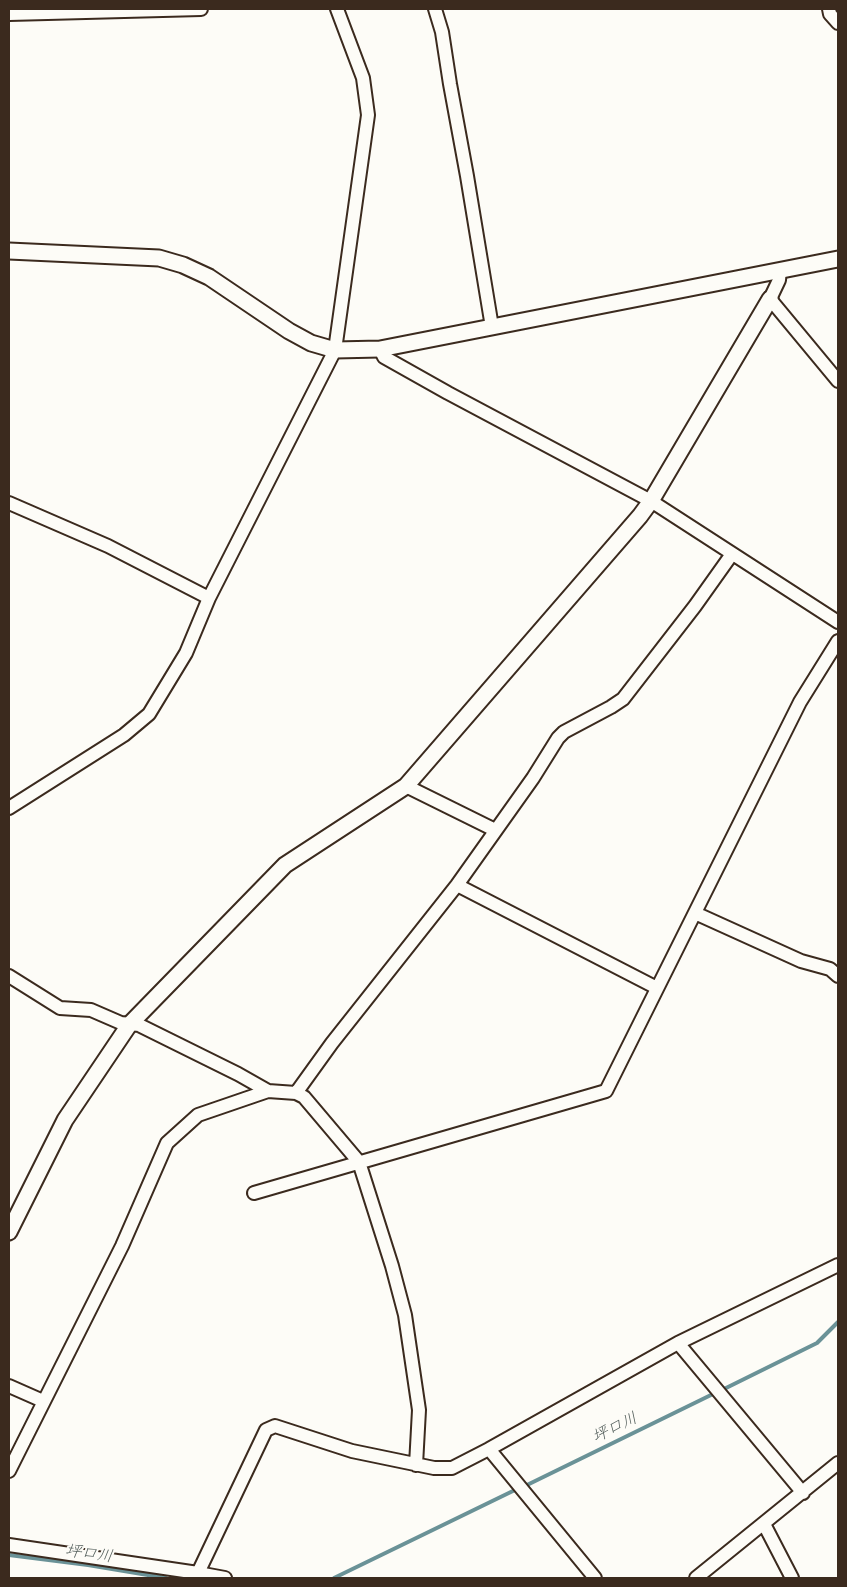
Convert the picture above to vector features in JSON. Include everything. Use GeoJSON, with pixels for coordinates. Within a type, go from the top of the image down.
{"type":"FeatureCollection","features":[{"type":"Feature","properties":{"kind":"street"},"geometry":{"type":"LineString","coordinates":[[9,14],[201,9]]}},
{"type":"Feature","properties":{"kind":"street"},"geometry":{"type":"LineString","coordinates":[[9,808],[124,736],[149,714],[186,653],[209,598],[335,350],[368,115],[363,78],[337,9]]}},
{"type":"Feature","properties":{"kind":"street"},"geometry":{"type":"LineString","coordinates":[[435,9],[442,32],[468,176],[492,327]]}},
{"type":"Feature","properties":{"kind":"street"},"geometry":{"type":"LineString","coordinates":[[829,9],[830,14],[838,23]]}},
{"type":"Feature","properties":{"kind":"street"},"geometry":{"type":"LineString","coordinates":[[9,251],[159,258],[183,265],[209,277],[289,331],[311,343],[335,350],[380,349],[838,259]]}},
{"type":"Feature","properties":{"kind":"street"},"geometry":{"type":"LineString","coordinates":[[9,1232],[65,1120],[129,1025],[285,865],[406,786],[640,516],[651,501],[770,299],[779,280],[780,270]]}},
{"type":"Feature","properties":{"kind":"street"},"geometry":{"type":"LineString","coordinates":[[770,299],[838,381]]}},
{"type":"Feature","properties":{"kind":"street"},"geometry":{"type":"LineString","coordinates":[[380,349],[384,357],[448,393],[651,501],[838,622]]}},
{"type":"Feature","properties":{"kind":"street"},"geometry":{"type":"LineString","coordinates":[[9,503],[108,546],[209,598]]}},
{"type":"Feature","properties":{"kind":"street"},"geometry":{"type":"LineString","coordinates":[[296,1093],[332,1043],[457,885],[533,778],[558,738],[564,732],[612,707],[634,688],[696,606],[732,554]]}},
{"type":"Feature","properties":{"kind":"street"},"geometry":{"type":"LineString","coordinates":[[254,1193],[606,1091],[800,702],[838,641]]}},
{"type":"Feature","properties":{"kind":"street"},"geometry":{"type":"LineString","coordinates":[[406,786],[495,830]]}},
{"type":"Feature","properties":{"kind":"street"},"geometry":{"type":"LineString","coordinates":[[457,885],[658,988]]}},
{"type":"Feature","properties":{"kind":"street"},"geometry":{"type":"LineString","coordinates":[[695,913],[801,961],[830,970],[838,976]]}},
{"type":"Feature","properties":{"kind":"street"},"geometry":{"type":"LineString","coordinates":[[9,976],[60,1008],[91,1010],[121,1023],[139,1025],[268,1091]]}},
{"type":"Feature","properties":{"kind":"street"},"geometry":{"type":"LineString","coordinates":[[9,1471],[122,1246],[167,1143],[198,1115],[268,1091],[296,1093],[304,1097],[359,1162],[392,1266],[405,1315],[419,1410],[416,1465]]}},
{"type":"Feature","properties":{"kind":"street"},"geometry":{"type":"LineString","coordinates":[[198,1573],[266,1430],[275,1426],[352,1451],[416,1465],[452,1468],[678,1343],[838,1265]]}},
{"type":"Feature","properties":{"kind":"street"},"geometry":{"type":"LineString","coordinates":[[678,1343],[803,1493]]}},
{"type":"Feature","properties":{"kind":"street"},"geometry":{"type":"LineString","coordinates":[[9,1386],[43,1401]]}},
{"type":"Feature","properties":{"kind":"street"},"geometry":{"type":"LineString","coordinates":[[489,1449],[595,1578]]}},
{"type":"Feature","properties":{"kind":"street"},"geometry":{"type":"LineString","coordinates":[[696,1578],[838,1463]]}},
{"type":"Feature","properties":{"kind":"street"},"geometry":{"type":"LineString","coordinates":[[764,1524],[792,1578]]}},
{"type":"Feature","properties":{"kind":"street"},"geometry":{"type":"LineString","coordinates":[[9,1545],[225,1578]]}},
{"type":"Feature","properties":{"kind":"waterway","name":"坪口川"},"geometry":{"type":"LineString","coordinates":[[724,1389],[817,1343],[838,1322]]}},
{"type":"Feature","properties":{"kind":"waterway","name":"坪口川"},"geometry":{"type":"LineString","coordinates":[[527,1485],[713,1394]]}},
{"type":"Feature","properties":{"kind":"waterway","name":"坪口川"},"geometry":{"type":"LineString","coordinates":[[334,1578],[517,1489]]}},
{"type":"Feature","properties":{"kind":"waterway","name":"坪口川"},"geometry":{"type":"LineString","coordinates":[[9,1555],[88,1565],[166,1578]]}}]}
